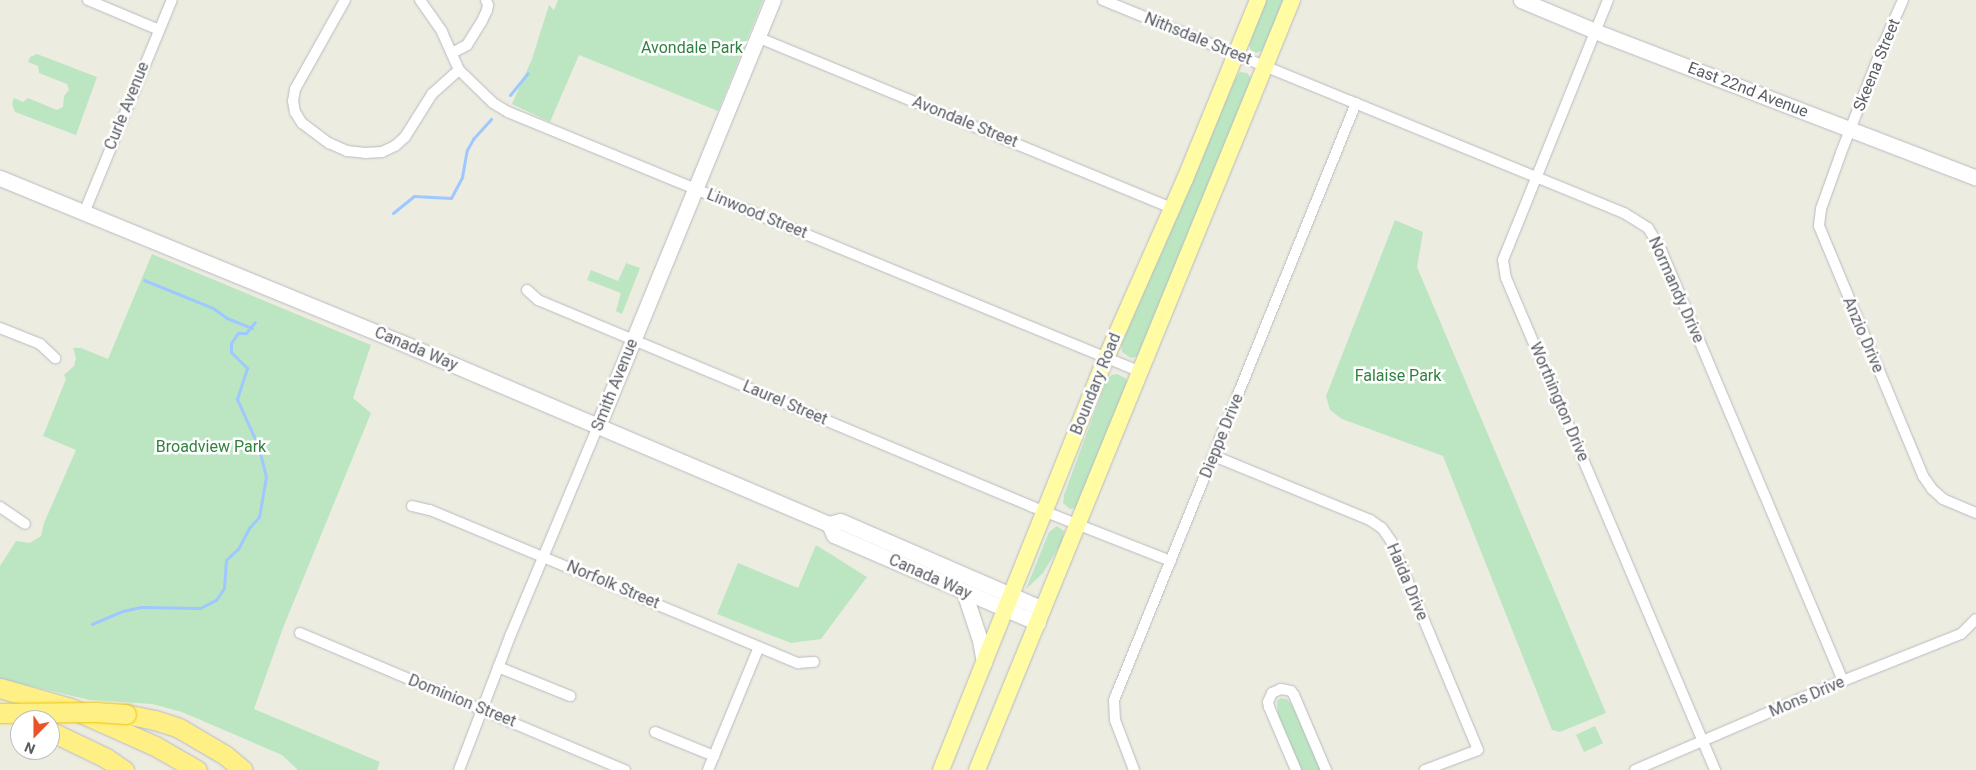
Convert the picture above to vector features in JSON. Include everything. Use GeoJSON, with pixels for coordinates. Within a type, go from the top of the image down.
{"type":"FeatureCollection","features":[{"type":"Feature","properties":{"kind":"highway"},"geometry":{"type":"LineString","coordinates":[[0,688],[70,708],[157,747],[197,770]]}},
{"type":"Feature","properties":{"kind":"highway"},"geometry":{"type":"LineString","coordinates":[[0,713],[96,712],[126,714],[155,720],[179,728],[218,750],[242,770]]}},
{"type":"Feature","properties":{"kind":"highway"},"geometry":{"type":"LineString","coordinates":[[60,737],[106,758],[124,770]]}},
{"type":"Feature","properties":{"kind":"main road","name":"Smith Avenue"},"geometry":{"type":"LineString","coordinates":[[598,426],[773,0]]}},
{"type":"Feature","properties":{"kind":"main road","name":"Boundary Road"},"geometry":{"type":"LineString","coordinates":[[941,770],[1106,358],[1237,55],[1258,0]]}},
{"type":"Feature","properties":{"kind":"main road"},"geometry":{"type":"LineString","coordinates":[[977,770],[1292,0]]}},
{"type":"Feature","properties":{"kind":"main road","name":"East 22nd Avenue"},"geometry":{"type":"LineString","coordinates":[[1521,0],[1595,31],[1976,178]]}},
{"type":"Feature","properties":{"kind":"main road","name":"Canada Way"},"geometry":{"type":"LineString","coordinates":[[0,178],[830,524],[840,521],[1040,616]]}},
{"type":"Feature","properties":{"kind":"main road","name":"Canada Way"},"geometry":{"type":"LineString","coordinates":[[830,524],[834,535],[964,592],[1009,602]]}},
{"type":"Feature","properties":{"kind":"main road"},"geometry":{"type":"LineString","coordinates":[[964,592],[980,640],[984,663]]}},
{"type":"Feature","properties":{"kind":"street"},"geometry":{"type":"LineString","coordinates":[[88,0],[159,30]]}},
{"type":"Feature","properties":{"kind":"street","name":"Curle Avenue"},"geometry":{"type":"LineString","coordinates":[[84,213],[172,0]]}},
{"type":"Feature","properties":{"kind":"street"},"geometry":{"type":"LineString","coordinates":[[345,0],[295,90],[293,101],[295,112],[302,123],[330,143],[347,151],[365,153],[382,152],[395,146],[405,137],[432,94],[459,70]]}},
{"type":"Feature","properties":{"kind":"street","name":"Linwood Street"},"geometry":{"type":"LineString","coordinates":[[420,0],[442,32],[459,70],[492,103],[508,112],[1141,372]]}},
{"type":"Feature","properties":{"kind":"street"},"geometry":{"type":"LineString","coordinates":[[452,53],[468,44],[482,23],[488,5],[486,0]]}},
{"type":"Feature","properties":{"kind":"street","name":"Nithsdale Street"},"geometry":{"type":"LineString","coordinates":[[1103,0],[1265,66]]}},
{"type":"Feature","properties":{"kind":"street","name":"Worthington Drive"},"geometry":{"type":"LineString","coordinates":[[1608,0],[1503,260],[1506,278],[1715,770]]}},
{"type":"Feature","properties":{"kind":"street","name":"Skeena Street"},"geometry":{"type":"LineString","coordinates":[[1850,130],[1884,42],[1904,0]]}},
{"type":"Feature","properties":{"kind":"street","name":"Avondale Street"},"geometry":{"type":"LineString","coordinates":[[757,37],[1172,208]]}},
{"type":"Feature","properties":{"kind":"street","name":"Normandy Drive"},"geometry":{"type":"LineString","coordinates":[[1265,66],[1624,213],[1648,228],[1843,681]]}},
{"type":"Feature","properties":{"kind":"street","name":"Dieppe Drive"},"geometry":{"type":"LineString","coordinates":[[1134,770],[1115,720],[1114,700],[1356,103]]}},
{"type":"Feature","properties":{"kind":"street","name":"Anzio Drive"},"geometry":{"type":"LineString","coordinates":[[1850,130],[1821,209],[1819,226],[1822,237],[1923,476],[1932,490],[1943,499],[1976,513]]}},
{"type":"Feature","properties":{"kind":"street","name":"Laurel Street"},"geometry":{"type":"LineString","coordinates":[[527,290],[538,300],[1170,561]]}},
{"type":"Feature","properties":{"kind":"street"},"geometry":{"type":"LineString","coordinates":[[0,328],[40,344],[55,358]]}},
{"type":"Feature","properties":{"kind":"street","name":"Smith Avenue"},"geometry":{"type":"LineString","coordinates":[[459,770],[498,667],[598,426]]}},
{"type":"Feature","properties":{"kind":"street","name":"Haida Drive"},"geometry":{"type":"LineString","coordinates":[[1214,456],[1370,520],[1382,528],[1391,541],[1478,750],[1425,770]]}},
{"type":"Feature","properties":{"kind":"street","name":"Norfolk Street"},"geometry":{"type":"LineString","coordinates":[[412,506],[430,510],[798,663],[814,662]]}},
{"type":"Feature","properties":{"kind":"street"},"geometry":{"type":"LineString","coordinates":[[0,507],[25,524]]}},
{"type":"Feature","properties":{"kind":"street","name":"Mons Drive"},"geometry":{"type":"LineString","coordinates":[[1635,770],[1843,681],[1961,634],[1976,619]]}},
{"type":"Feature","properties":{"kind":"street","name":"Dominion Street"},"geometry":{"type":"LineString","coordinates":[[300,633],[625,770]]}},
{"type":"Feature","properties":{"kind":"street"},"geometry":{"type":"LineString","coordinates":[[708,770],[759,647]]}},
{"type":"Feature","properties":{"kind":"street"},"geometry":{"type":"LineString","coordinates":[[498,667],[570,696]]}},
{"type":"Feature","properties":{"kind":"street"},"geometry":{"type":"LineString","coordinates":[[1296,770],[1268,702],[1272,693],[1281,689],[1291,691],[1294,695],[1326,770]]}},
{"type":"Feature","properties":{"kind":"street"},"geometry":{"type":"LineString","coordinates":[[656,732],[714,756]]}},
{"type":"Feature","properties":{"kind":"green space","name":"Avondale Park"},"geometry":{"type":"Polygon","coordinates":[[[558,0],[763,0],[718,111],[579,55],[550,122],[512,104],[532,59],[549,5],[554,10],[558,0]]]}},
{"type":"Feature","properties":{"kind":"green space"},"geometry":{"type":"Polygon","coordinates":[[[1265,0],[1285,0],[1264,50],[1256,53],[1251,51],[1249,45],[1265,0]]]}},
{"type":"Feature","properties":{"kind":"green space"},"geometry":{"type":"Polygon","coordinates":[[[37,54],[97,77],[76,135],[15,112],[12,104],[14,98],[23,102],[28,98],[57,110],[63,107],[64,96],[69,90],[67,84],[39,73],[38,66],[28,62],[30,57],[37,54]]]}},
{"type":"Feature","properties":{"kind":"green space"},"geometry":{"type":"Polygon","coordinates":[[[1240,72],[1247,73],[1252,79],[1139,356],[1131,358],[1122,352],[1121,344],[1168,233],[1187,195],[1234,80],[1240,72]]]}},
{"type":"Feature","properties":{"kind":"green space","name":"Falaise Park"},"geometry":{"type":"Polygon","coordinates":[[[1395,220],[1423,232],[1417,267],[1606,713],[1560,732],[1552,730],[1443,456],[1342,419],[1330,410],[1326,396],[1395,220]]]}},
{"type":"Feature","properties":{"kind":"green space","name":"Broadview Park"},"geometry":{"type":"Polygon","coordinates":[[[152,254],[371,345],[353,398],[371,413],[283,628],[254,709],[380,762],[377,770],[298,770],[282,755],[182,712],[152,704],[90,700],[0,679],[0,566],[16,541],[30,543],[41,536],[44,523],[76,450],[43,436],[66,379],[64,375],[74,366],[76,358],[73,348],[81,348],[108,359],[152,254]]]}},
{"type":"Feature","properties":{"kind":"green space"},"geometry":{"type":"Polygon","coordinates":[[[626,263],[640,268],[622,314],[616,311],[621,293],[587,280],[591,270],[618,281],[626,263]]]}},
{"type":"Feature","properties":{"kind":"green space"},"geometry":{"type":"Polygon","coordinates":[[[1117,374],[1125,378],[1128,383],[1077,508],[1070,509],[1063,503],[1064,495],[1107,379],[1117,374]]]}},
{"type":"Feature","properties":{"kind":"green space"},"geometry":{"type":"Polygon","coordinates":[[[1057,526],[1064,531],[1062,542],[1043,573],[1026,589],[1049,532],[1057,526]]]}},
{"type":"Feature","properties":{"kind":"green space"},"geometry":{"type":"Polygon","coordinates":[[[816,545],[867,577],[821,639],[791,643],[717,614],[738,563],[798,588],[816,545]]]}},
{"type":"Feature","properties":{"kind":"green space"},"geometry":{"type":"Polygon","coordinates":[[[1281,698],[1287,699],[1292,705],[1321,770],[1300,770],[1278,717],[1277,701],[1281,698]]]}},
{"type":"Feature","properties":{"kind":"green space"},"geometry":{"type":"Polygon","coordinates":[[[1595,726],[1603,743],[1584,752],[1576,735],[1595,726]]]}},
{"type":"Feature","properties":{"kind":"waterway"},"geometry":{"type":"LineString","coordinates":[[510,95],[528,73]]}},
{"type":"Feature","properties":{"kind":"waterway"},"geometry":{"type":"LineString","coordinates":[[393,213],[414,196],[451,198],[462,177],[467,150],[473,139],[491,119]]}},
{"type":"Feature","properties":{"kind":"waterway"},"geometry":{"type":"LineString","coordinates":[[144,280],[213,308],[227,318],[252,328]]}},
{"type":"Feature","properties":{"kind":"waterway"},"geometry":{"type":"LineString","coordinates":[[92,624],[123,611],[141,607],[200,608],[216,600],[224,588],[226,560],[238,549],[249,528],[259,517],[266,477],[259,448],[237,399],[247,368],[231,352],[231,343],[238,333],[246,333],[255,322]]}}]}
